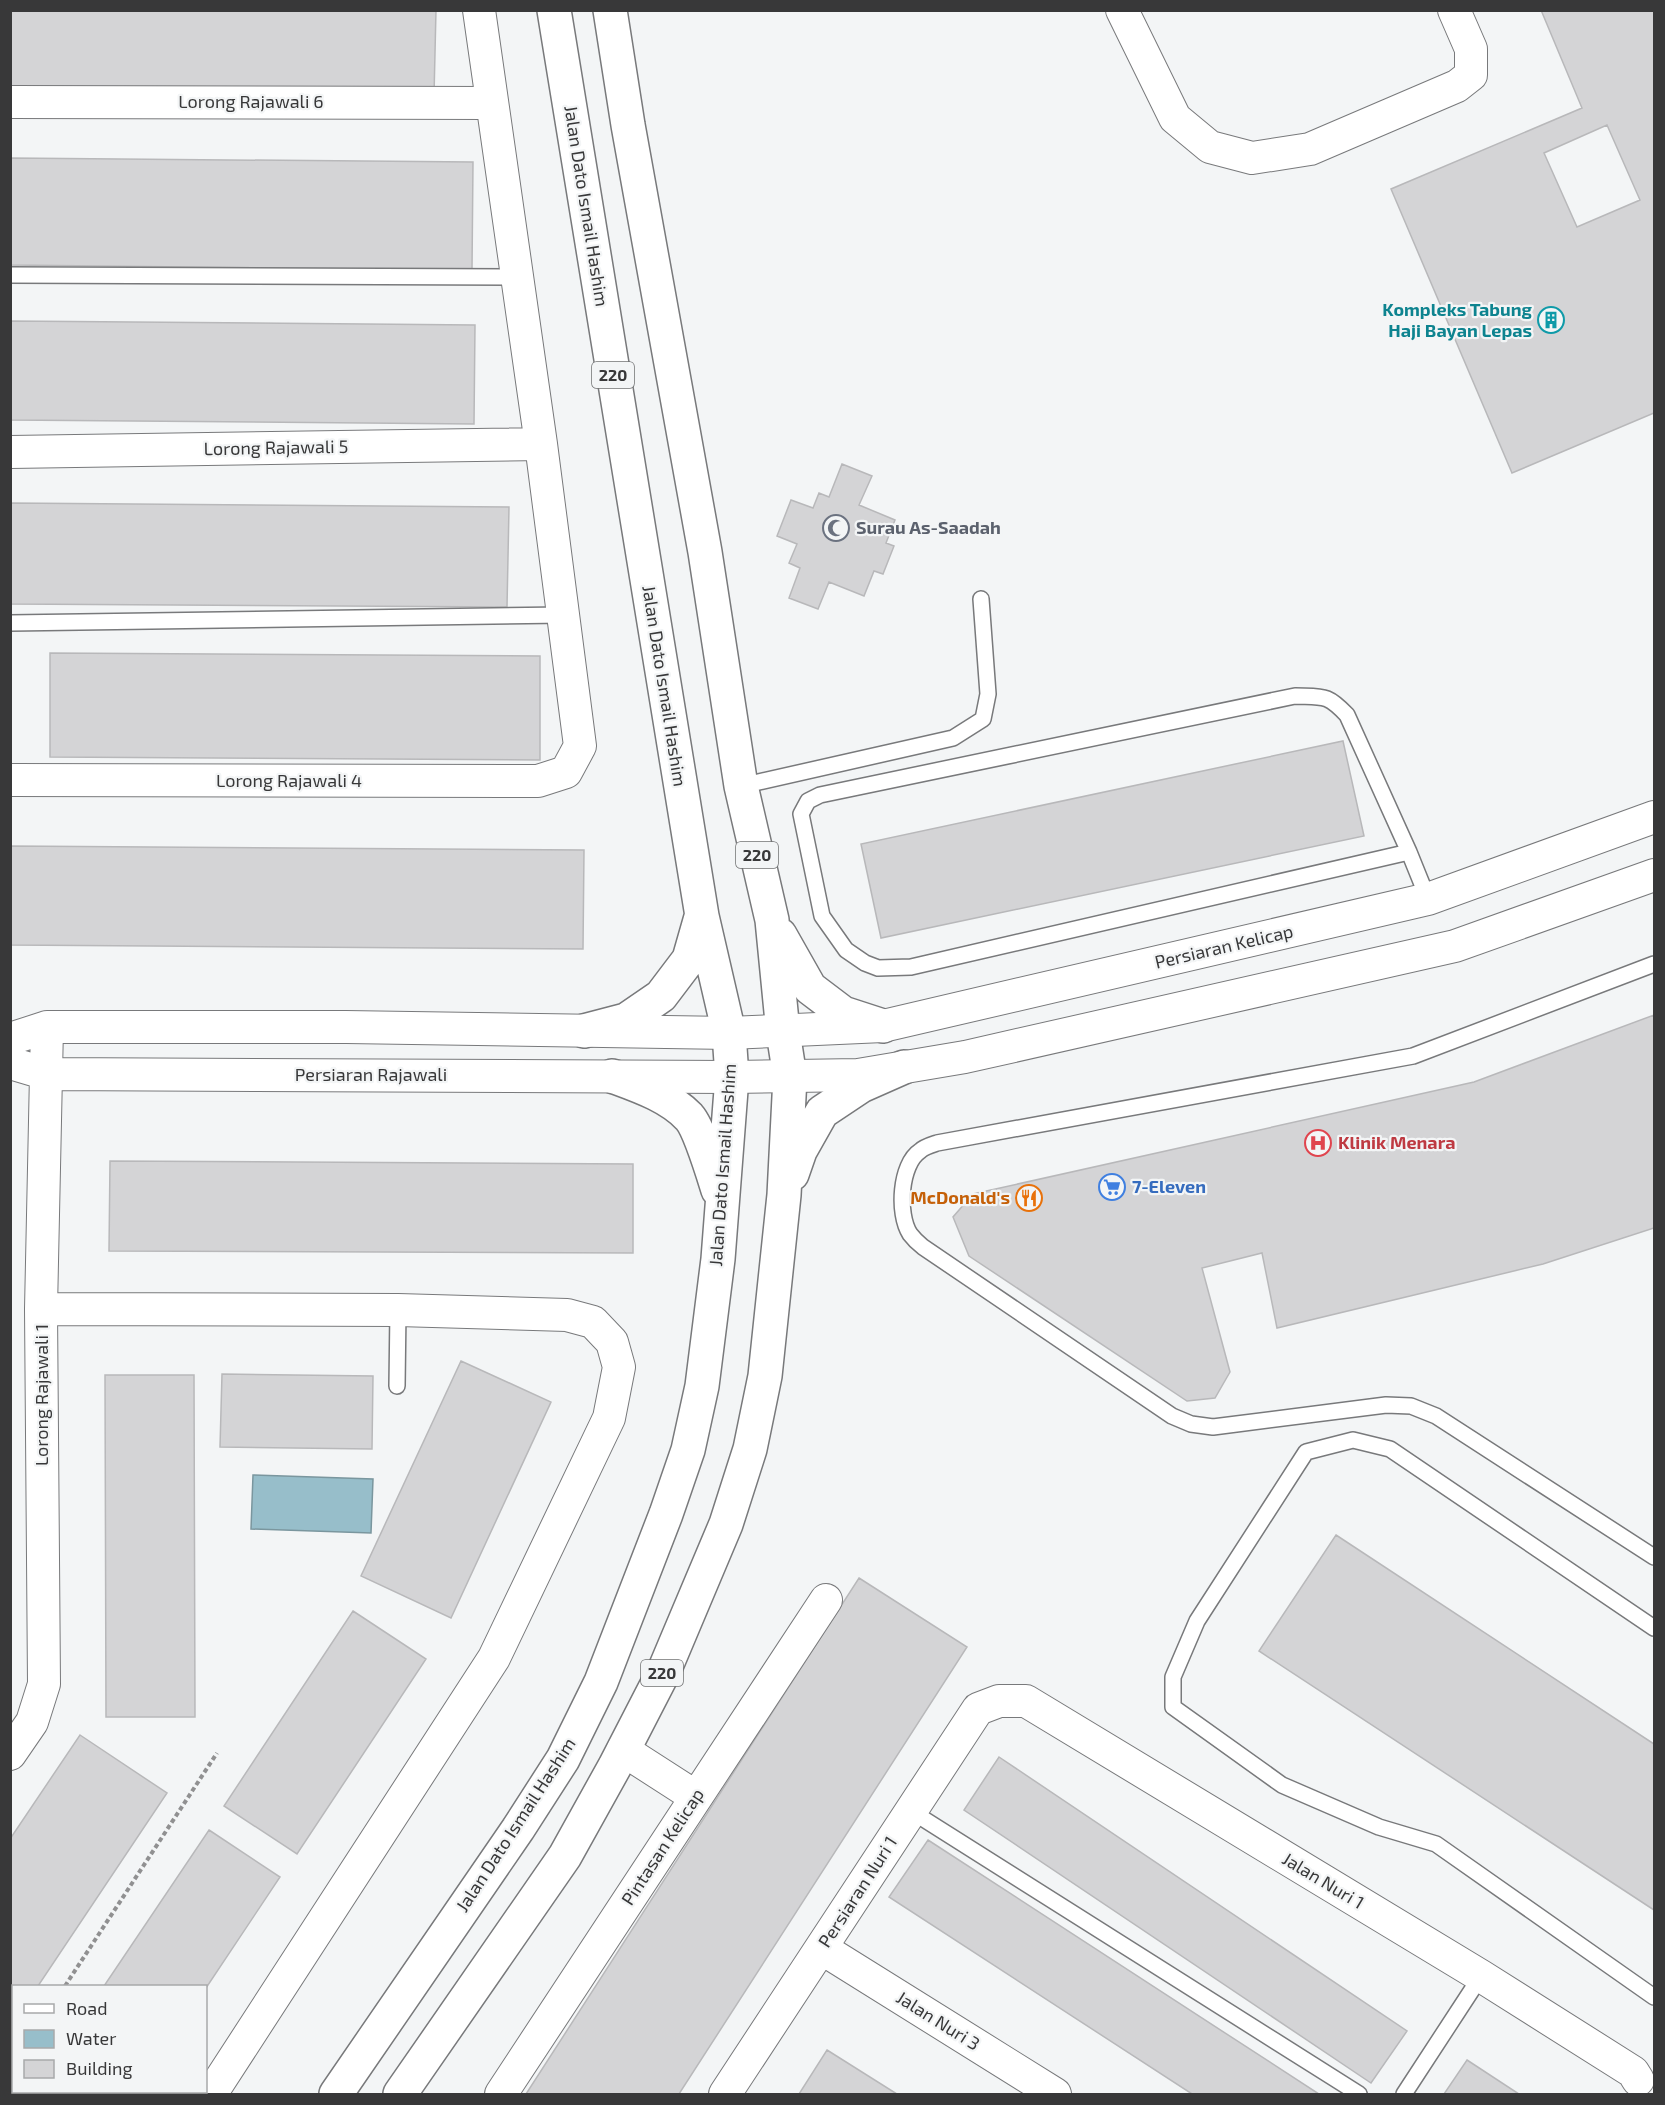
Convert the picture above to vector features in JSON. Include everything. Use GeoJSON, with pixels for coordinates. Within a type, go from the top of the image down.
{"type":"FeatureCollection","features":[{"type":"Feature","properties":{"kind":"main road","name":"Jalan Dato Ismail Hashim"},"geometry":{"type":"LineString","coordinates":[[336,2094],[518,1829],[563,1759],[601,1682],[666,1514],[688,1450],[702,1386],[723,1206],[732,1077],[729,1033],[702,916],[554,10]]}},
{"type":"Feature","properties":{"kind":"main road","name":"220"},"geometry":{"type":"LineString","coordinates":[[400,2094],[565,1856],[664,1671],[726,1524],[750,1449],[765,1376],[784,1195],[790,1077],[783,1032],[772,920],[741,786],[705,552],[627,124],[610,10]]}},
{"type":"Feature","properties":{"kind":"main road"},"geometry":{"type":"LineString","coordinates":[[584,1031],[626,1020],[661,996],[689,958],[702,916]]}},
{"type":"Feature","properties":{"kind":"main road"},"geometry":{"type":"LineString","coordinates":[[772,920],[795,965],[810,988],[843,1013],[883,1026]]}},
{"type":"Feature","properties":{"kind":"main road"},"geometry":{"type":"LineString","coordinates":[[784,1195],[800,1151],[822,1112],[861,1086],[904,1067]]}},
{"type":"Feature","properties":{"kind":"main road"},"geometry":{"type":"LineString","coordinates":[[612,1076],[655,1093],[690,1118],[709,1161],[723,1206]]}},
{"type":"Feature","properties":{"kind":"street"},"geometry":{"type":"LineString","coordinates":[[479,10],[564,615]]}},
{"type":"Feature","properties":{"kind":"street"},"geometry":{"type":"LineString","coordinates":[[1122,10],[1175,118],[1210,147],[1252,158],[1310,149],[1457,86],[1471,75],[1471,49],[1454,10]]}},
{"type":"Feature","properties":{"kind":"street","name":"Lorong Rajawali 6"},"geometry":{"type":"LineString","coordinates":[[10,102],[492,103]]}},
{"type":"Feature","properties":{"kind":"street","name":"Lorong Rajawali 5"},"geometry":{"type":"LineString","coordinates":[[10,452],[541,444]]}},
{"type":"Feature","properties":{"kind":"street","name":"Lorong Rajawali 4"},"geometry":{"type":"LineString","coordinates":[[10,780],[538,781],[566,772],[580,746],[564,615]]}},
{"type":"Feature","properties":{"kind":"street","name":"Persiaran Kelicap"},"geometry":{"type":"LineString","coordinates":[[729,1033],[883,1026],[1428,899],[1654,817]]}},
{"type":"Feature","properties":{"kind":"street"},"geometry":{"type":"LineString","coordinates":[[790,1077],[858,1075],[965,1057],[1455,946],[1654,875]]}},
{"type":"Feature","properties":{"kind":"street"},"geometry":{"type":"LineString","coordinates":[[10,1039],[47,1027],[346,1027],[729,1033]]}},
{"type":"Feature","properties":{"kind":"street","name":"Lorong Rajawali 1"},"geometry":{"type":"LineString","coordinates":[[10,1754],[32,1722],[44,1684],[41,1308],[47,1027]]}},
{"type":"Feature","properties":{"kind":"street","name":"Persiaran Rajawali"},"geometry":{"type":"LineString","coordinates":[[10,1063],[47,1074],[790,1077]]}},
{"type":"Feature","properties":{"kind":"street"},"geometry":{"type":"LineString","coordinates":[[41,1308],[398,1310],[567,1315],[593,1322],[612,1342],[619,1367],[609,1418],[494,1658],[211,2094]]}},
{"type":"Feature","properties":{"kind":"street","name":"Pintasan Kelicap"},"geometry":{"type":"LineString","coordinates":[[501,2094],[826,1600]]}},
{"type":"Feature","properties":{"kind":"street","name":"Persiaran Nuri 1"},"geometry":{"type":"LineString","coordinates":[[725,2094],[978,1709],[999,1701]]}},
{"type":"Feature","properties":{"kind":"street","name":"Jalan Nuri 1"},"geometry":{"type":"LineString","coordinates":[[999,1701],[1026,1701],[1481,1976],[1633,2072],[1636,2087]]}},
{"type":"Feature","properties":{"kind":"street"},"geometry":{"type":"LineString","coordinates":[[623,1750],[696,1797]]}},
{"type":"Feature","properties":{"kind":"street","name":"Jalan Nuri 3"},"geometry":{"type":"LineString","coordinates":[[821,1948],[1055,2094]]}},
{"type":"Feature","properties":{"kind":"lane"},"geometry":{"type":"LineString","coordinates":[[10,275],[517,277]]}},
{"type":"Feature","properties":{"kind":"lane"},"geometry":{"type":"LineString","coordinates":[[741,786],[953,738],[983,719],[988,694],[981,599]]}},
{"type":"Feature","properties":{"kind":"lane"},"geometry":{"type":"LineString","coordinates":[[10,623],[564,615]]}},
{"type":"Feature","properties":{"kind":"lane"},"geometry":{"type":"LineString","coordinates":[[1409,852],[911,967],[878,968],[865,963],[846,950],[822,916],[801,814],[808,801],[820,795],[1295,696],[1322,697],[1334,701],[1347,715],[1409,852],[1428,899]]}},
{"type":"Feature","properties":{"kind":"lane"},"geometry":{"type":"LineString","coordinates":[[1654,964],[1413,1056],[937,1143],[918,1151],[907,1167],[903,1186],[903,1213],[909,1233],[922,1247],[1172,1416],[1191,1424],[1213,1427],[1386,1405],[1411,1406],[1436,1416],[1654,1557]]}},
{"type":"Feature","properties":{"kind":"lane"},"geometry":{"type":"LineString","coordinates":[[397,1386],[398,1310]]}},
{"type":"Feature","properties":{"kind":"lane"},"geometry":{"type":"LineString","coordinates":[[1654,1628],[1390,1449],[1353,1440],[1306,1452],[1197,1621],[1173,1677],[1173,1707],[1282,1785],[1379,1827],[1437,1844],[1654,1997]]}},
{"type":"Feature","properties":{"kind":"lane"},"geometry":{"type":"LineString","coordinates":[[911,1811],[1359,2094]]}},
{"type":"Feature","properties":{"kind":"lane"},"geometry":{"type":"LineString","coordinates":[[1404,2094],[1481,1976]]}},
{"type":"Feature","properties":{"kind":"path"},"geometry":{"type":"LineString","coordinates":[[66,1985],[217,1753]]}},
{"type":"Feature","properties":{"kind":"water"},"geometry":{"type":"Polygon","coordinates":[[[253,1475],[373,1479],[371,1533],[251,1529],[253,1475]]]}},
{"type":"Feature","properties":{"kind":"building"},"geometry":{"type":"Polygon","coordinates":[[[10,10],[436,10],[434,96],[10,88],[10,10]]]}},
{"type":"Feature","properties":{"kind":"building","name":"Kompleks Tabung Haji Bayan Lepas"},"geometry":{"type":"Polygon","coordinates":[[[1541,10],[1654,10],[1654,413],[1512,473],[1391,189],[1582,108],[1541,10]],[[1607,125],[1544,153],[1577,227],[1640,200],[1607,125]]]}},
{"type":"Feature","properties":{"kind":"building"},"geometry":{"type":"Polygon","coordinates":[[[10,158],[473,162],[472,270],[10,265],[10,158]]]}},
{"type":"Feature","properties":{"kind":"building"},"geometry":{"type":"Polygon","coordinates":[[[10,321],[475,325],[474,424],[10,420],[10,321]]]}},
{"type":"Feature","properties":{"kind":"building","name":"Surau As-Saadah"},"geometry":{"type":"Polygon","coordinates":[[[842,464],[872,476],[859,505],[895,520],[886,543],[894,546],[883,574],[874,571],[864,596],[829,582],[818,609],[789,598],[800,568],[789,563],[797,544],[777,536],[791,500],[813,508],[819,493],[829,497],[842,464]]]}},
{"type":"Feature","properties":{"kind":"building"},"geometry":{"type":"Polygon","coordinates":[[[10,503],[509,507],[507,607],[10,604],[10,503]]]}},
{"type":"Feature","properties":{"kind":"building"},"geometry":{"type":"Polygon","coordinates":[[[50,653],[540,656],[540,760],[50,757],[50,653]]]}},
{"type":"Feature","properties":{"kind":"building"},"geometry":{"type":"Polygon","coordinates":[[[1343,741],[1364,836],[881,938],[861,844],[1343,741]]]}},
{"type":"Feature","properties":{"kind":"building"},"geometry":{"type":"Polygon","coordinates":[[[10,846],[584,850],[583,949],[10,945],[10,846]]]}},
{"type":"Feature","properties":{"kind":"building"},"geometry":{"type":"Polygon","coordinates":[[[1654,1015],[1654,1228],[1543,1264],[1277,1328],[1262,1253],[1202,1268],[1230,1372],[1215,1398],[1187,1401],[969,1256],[953,1217],[973,1194],[1474,1082],[1654,1015]]]}},
{"type":"Feature","properties":{"kind":"building"},"geometry":{"type":"Polygon","coordinates":[[[110,1161],[633,1164],[633,1253],[109,1251],[110,1161]]]}},
{"type":"Feature","properties":{"kind":"building"},"geometry":{"type":"Polygon","coordinates":[[[461,1361],[551,1402],[451,1618],[361,1576],[461,1361]]]}},
{"type":"Feature","properties":{"kind":"building"},"geometry":{"type":"Polygon","coordinates":[[[222,1374],[373,1376],[372,1449],[220,1447],[222,1374]]]}},
{"type":"Feature","properties":{"kind":"building"},"geometry":{"type":"Polygon","coordinates":[[[105,1375],[194,1375],[195,1717],[106,1717],[105,1375]]]}},
{"type":"Feature","properties":{"kind":"building"},"geometry":{"type":"Polygon","coordinates":[[[1336,1535],[1654,1744],[1654,1910],[1259,1651],[1336,1535]]]}},
{"type":"Feature","properties":{"kind":"building"},"geometry":{"type":"Polygon","coordinates":[[[859,1578],[967,1647],[679,2094],[526,2094],[859,1578]]]}},
{"type":"Feature","properties":{"kind":"building"},"geometry":{"type":"Polygon","coordinates":[[[353,1611],[426,1659],[297,1854],[224,1806],[353,1611]]]}},
{"type":"Feature","properties":{"kind":"building"},"geometry":{"type":"Polygon","coordinates":[[[80,1735],[167,1793],[39,1985],[12,1985],[12,2026],[10,2028],[10,1839],[80,1735]]]}},
{"type":"Feature","properties":{"kind":"building"},"geometry":{"type":"Polygon","coordinates":[[[999,1757],[1407,2031],[1371,2083],[964,1810],[999,1757]]]}},
{"type":"Feature","properties":{"kind":"building"},"geometry":{"type":"Polygon","coordinates":[[[209,1830],[280,1877],[207,1986],[105,1985],[209,1830]]]}},
{"type":"Feature","properties":{"kind":"building"},"geometry":{"type":"Polygon","coordinates":[[[928,1840],[1319,2094],[1192,2094],[889,1897],[928,1840]]]}},
{"type":"Feature","properties":{"kind":"building"},"geometry":{"type":"Polygon","coordinates":[[[827,2050],[897,2094],[799,2094],[827,2050]]]}},
{"type":"Feature","properties":{"kind":"building"},"geometry":{"type":"Polygon","coordinates":[[[1467,2060],[1519,2094],[1444,2094],[1467,2060]]]}},
{"type":"Feature","properties":{"kind":"building"},"geometry":{"type":"Polygon","coordinates":[[[33,2093],[136,2093],[135,2094],[33,2093]]]}},
{"type":"Feature","properties":{"kind":"place","name":"Kompleks Tabung Haji Bayan Lepas"},"geometry":{"type":"Point","coordinates":[1551,320]}},
{"type":"Feature","properties":{"kind":"place","name":"Surau As-Saadah"},"geometry":{"type":"Point","coordinates":[836,528]}},
{"type":"Feature","properties":{"kind":"place","name":"Klinik Menara"},"geometry":{"type":"Point","coordinates":[1318,1143]}},
{"type":"Feature","properties":{"kind":"place","name":"7-Eleven"},"geometry":{"type":"Point","coordinates":[1112,1187]}},
{"type":"Feature","properties":{"kind":"place","name":"McDonald's"},"geometry":{"type":"Point","coordinates":[1029,1198]}}]}
